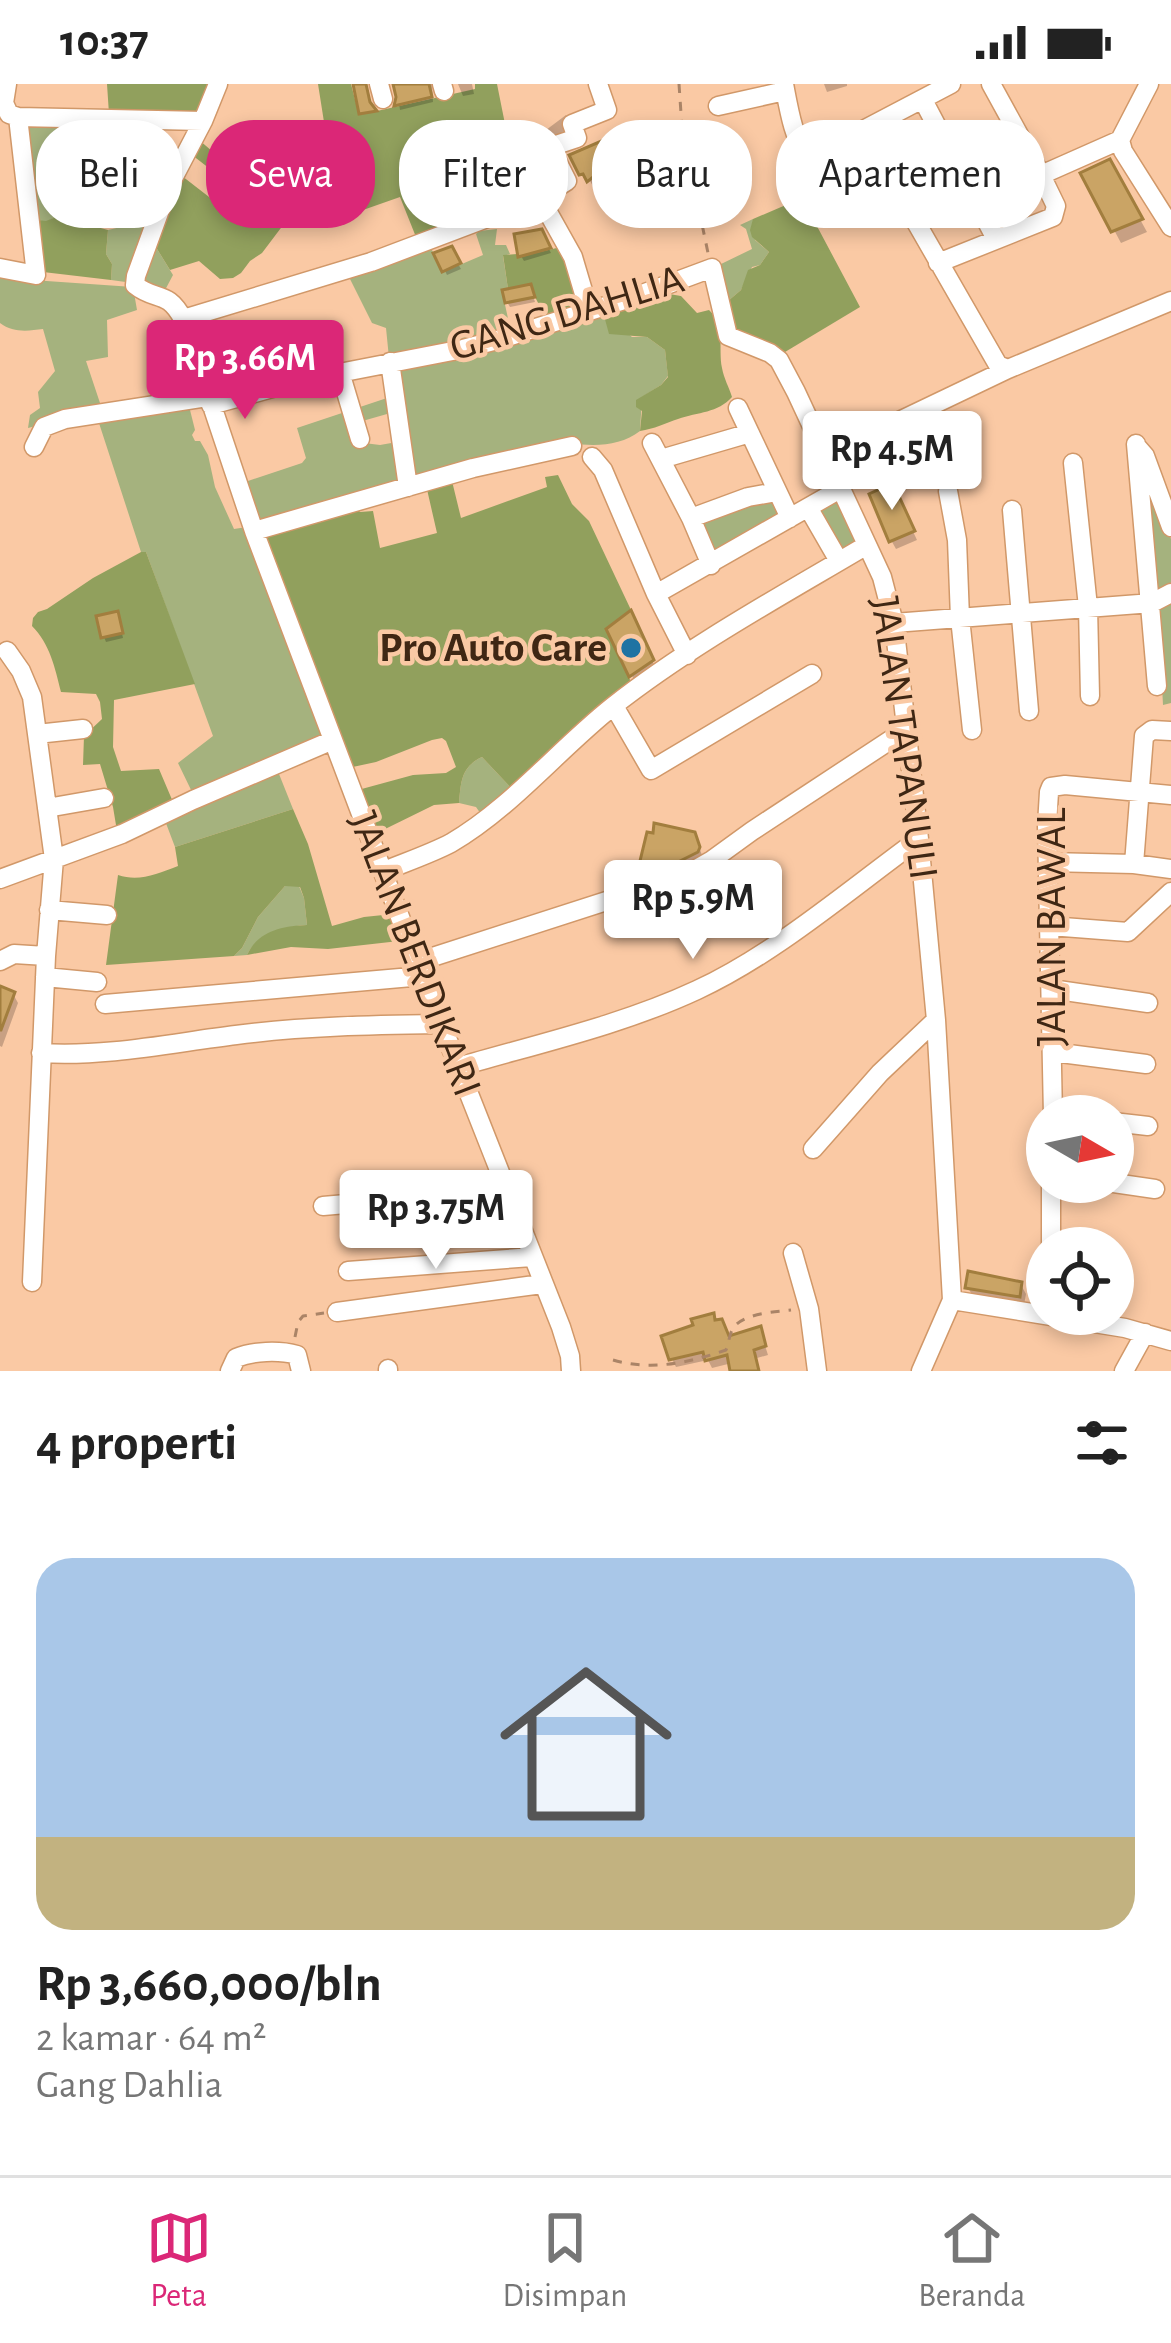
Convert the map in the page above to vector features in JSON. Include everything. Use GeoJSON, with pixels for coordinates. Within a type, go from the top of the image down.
{"type":"FeatureCollection","features":[{"type":"Feature","properties":{"kind":"street"},"geometry":{"type":"LineString","coordinates":[[7,84],[6,109],[18,117],[203,121]]}},
{"type":"Feature","properties":{"kind":"street"},"geometry":{"type":"LineString","coordinates":[[218,84],[168,188],[135,281],[140,290],[168,298],[182,319],[371,262],[461,228]]}},
{"type":"Feature","properties":{"kind":"street"},"geometry":{"type":"LineString","coordinates":[[568,141],[578,138],[572,124],[607,110],[598,84]]}},
{"type":"Feature","properties":{"kind":"street"},"geometry":{"type":"LineString","coordinates":[[883,120],[951,84]]}},
{"type":"Feature","properties":{"kind":"street"},"geometry":{"type":"LineString","coordinates":[[991,84],[1011,120]]}},
{"type":"Feature","properties":{"kind":"street"},"geometry":{"type":"LineString","coordinates":[[1045,173],[1120,140],[1144,93],[1125,84]]}},
{"type":"Feature","properties":{"kind":"street"},"geometry":{"type":"LineString","coordinates":[[718,106],[784,87],[792,120]]}},
{"type":"Feature","properties":{"kind":"street"},"geometry":{"type":"LineString","coordinates":[[922,100],[996,239]]}},
{"type":"Feature","properties":{"kind":"street"},"geometry":{"type":"LineString","coordinates":[[0,268],[36,275],[18,117]]}},
{"type":"Feature","properties":{"kind":"street"},"geometry":{"type":"LineString","coordinates":[[1120,140],[1171,227]]}},
{"type":"Feature","properties":{"kind":"street"},"geometry":{"type":"LineString","coordinates":[[1045,183],[1056,206],[1055,214],[1045,218]]}},
{"type":"Feature","properties":{"kind":"street"},"geometry":{"type":"LineString","coordinates":[[557,228],[573,257],[589,310]]}},
{"type":"Feature","properties":{"kind":"street"},"geometry":{"type":"LineString","coordinates":[[918,228],[998,365],[1008,369]]}},
{"type":"Feature","properties":{"kind":"street"},"geometry":{"type":"LineString","coordinates":[[938,263],[1022,228]]}},
{"type":"Feature","properties":{"kind":"street"},"geometry":{"type":"LineString","coordinates":[[712,268],[728,336],[770,352],[778,360],[867,544]]}},
{"type":"Feature","properties":{"kind":"street","name":"GANG DAHLIA"},"geometry":{"type":"LineString","coordinates":[[34,447],[44,427],[65,419],[209,401],[463,350],[712,268]]}},
{"type":"Feature","properties":{"kind":"street"},"geometry":{"type":"LineString","coordinates":[[826,456],[1008,369],[1171,301]]}},
{"type":"Feature","properties":{"kind":"street","name":"JALAN BERDIKARI"},"geometry":{"type":"LineString","coordinates":[[182,319],[254,531],[567,1345],[572,1371]]}},
{"type":"Feature","properties":{"kind":"street"},"geometry":{"type":"LineString","coordinates":[[390,362],[407,487]]}},
{"type":"Feature","properties":{"kind":"street"},"geometry":{"type":"LineString","coordinates":[[340,372],[360,439]]}},
{"type":"Feature","properties":{"kind":"street"},"geometry":{"type":"LineString","coordinates":[[738,409],[777,492],[839,562]]}},
{"type":"Feature","properties":{"kind":"street"},"geometry":{"type":"LineString","coordinates":[[711,565],[656,451],[750,433]]}},
{"type":"Feature","properties":{"kind":"street"},"geometry":{"type":"LineString","coordinates":[[1157,686],[1136,444],[1145,456],[1171,527]]}},
{"type":"Feature","properties":{"kind":"street"},"geometry":{"type":"LineString","coordinates":[[254,531],[473,468],[572,446]]}},
{"type":"Feature","properties":{"kind":"street"},"geometry":{"type":"LineString","coordinates":[[1073,463],[1088,607],[1090,696]]}},
{"type":"Feature","properties":{"kind":"street"},"geometry":{"type":"LineString","coordinates":[[598,465],[687,655]]}},
{"type":"Feature","properties":{"kind":"street"},"geometry":{"type":"LineString","coordinates":[[656,594],[842,488]]}},
{"type":"Feature","properties":{"kind":"street"},"geometry":{"type":"LineString","coordinates":[[948,490],[957,540],[972,730]]}},
{"type":"Feature","properties":{"kind":"street"},"geometry":{"type":"LineString","coordinates":[[691,518],[748,497],[777,492]]}},
{"type":"Feature","properties":{"kind":"street"},"geometry":{"type":"LineString","coordinates":[[1012,510],[1029,710]]}},
{"type":"Feature","properties":{"kind":"street","name":"JALAN TAPANULI"},"geometry":{"type":"LineString","coordinates":[[383,871],[448,844],[478,824],[614,706],[867,544],[883,577],[894,623],[936,1020],[952,1300],[921,1371]]}},
{"type":"Feature","properties":{"kind":"street"},"geometry":{"type":"LineString","coordinates":[[894,623],[1152,604],[1171,593]]}},
{"type":"Feature","properties":{"kind":"street"},"geometry":{"type":"LineString","coordinates":[[7,651],[32,697],[54,860],[32,1282]]}},
{"type":"Feature","properties":{"kind":"street"},"geometry":{"type":"LineString","coordinates":[[614,706],[651,770],[812,674]]}},
{"type":"Feature","properties":{"kind":"street"},"geometry":{"type":"LineString","coordinates":[[38,734],[83,729]]}},
{"type":"Feature","properties":{"kind":"street"},"geometry":{"type":"LineString","coordinates":[[105,1004],[420,969],[684,876],[907,729]]}},
{"type":"Feature","properties":{"kind":"street"},"geometry":{"type":"LineString","coordinates":[[1134,864],[1144,736],[1151,730],[1171,731]]}},
{"type":"Feature","properties":{"kind":"street"},"geometry":{"type":"LineString","coordinates":[[0,879],[122,834],[333,740]]}},
{"type":"Feature","properties":{"kind":"street","name":"JALAN BAWAL"},"geometry":{"type":"LineString","coordinates":[[1056,1095],[1047,811],[1051,788],[1065,784],[1171,795]]}},
{"type":"Feature","properties":{"kind":"street"},"geometry":{"type":"LineString","coordinates":[[47,808],[104,798]]}},
{"type":"Feature","properties":{"kind":"street"},"geometry":{"type":"LineString","coordinates":[[458,1067],[695,991],[762,953],[919,839]]}},
{"type":"Feature","properties":{"kind":"street"},"geometry":{"type":"LineString","coordinates":[[1048,862],[1171,869]]}},
{"type":"Feature","properties":{"kind":"street"},"geometry":{"type":"LineString","coordinates":[[1051,926],[1128,932],[1171,892]]}},
{"type":"Feature","properties":{"kind":"street"},"geometry":{"type":"LineString","coordinates":[[49,910],[106,915]]}},
{"type":"Feature","properties":{"kind":"street"},"geometry":{"type":"LineString","coordinates":[[0,961],[14,954],[97,982]]}},
{"type":"Feature","properties":{"kind":"street"},"geometry":{"type":"LineString","coordinates":[[1051,989],[1148,1003]]}},
{"type":"Feature","properties":{"kind":"street"},"geometry":{"type":"LineString","coordinates":[[813,1149],[880,1073],[936,1020]]}},
{"type":"Feature","properties":{"kind":"street"},"geometry":{"type":"LineString","coordinates":[[41,1053],[110,1053],[330,1025],[441,1024]]}},
{"type":"Feature","properties":{"kind":"street"},"geometry":{"type":"LineString","coordinates":[[1053,1052],[1146,1064]]}},
{"type":"Feature","properties":{"kind":"street"},"geometry":{"type":"LineString","coordinates":[[1134,1124],[1148,1126]]}},
{"type":"Feature","properties":{"kind":"street"},"geometry":{"type":"LineString","coordinates":[[1134,1186],[1155,1189]]}},
{"type":"Feature","properties":{"kind":"street"},"geometry":{"type":"LineString","coordinates":[[323,1207],[507,1190]]}},
{"type":"Feature","properties":{"kind":"street"},"geometry":{"type":"LineString","coordinates":[[793,1253],[817,1371]]}},
{"type":"Feature","properties":{"kind":"street"},"geometry":{"type":"LineString","coordinates":[[348,1271],[532,1257]]}},
{"type":"Feature","properties":{"kind":"street"},"geometry":{"type":"LineString","coordinates":[[338,1312],[542,1285]]}},
{"type":"Feature","properties":{"kind":"street"},"geometry":{"type":"LineString","coordinates":[[952,1300],[1026,1312]]}},
{"type":"Feature","properties":{"kind":"street"},"geometry":{"type":"LineString","coordinates":[[1134,1331],[1171,1341]]}},
{"type":"Feature","properties":{"kind":"street"},"geometry":{"type":"LineString","coordinates":[[1124,1371],[1145,1333]]}},
{"type":"Feature","properties":{"kind":"street"},"geometry":{"type":"LineString","coordinates":[[230,1371],[233,1361],[248,1354],[297,1362]]}},
{"type":"Feature","properties":{"kind":"path"},"geometry":{"type":"LineString","coordinates":[[679,84],[682,128],[712,268]]}},
{"type":"Feature","properties":{"kind":"path"},"geometry":{"type":"LineString","coordinates":[[613,1360],[645,1369],[680,1364],[726,1350],[740,1322],[808,1310]]}},
{"type":"Feature","properties":{"kind":"path"},"geometry":{"type":"LineString","coordinates":[[297,1362],[295,1332],[303,1316],[338,1312]]}},
{"type":"Feature","properties":{"kind":"green space"},"geometry":{"type":"Polygon","coordinates":[[[107,84],[212,84],[200,116],[109,114],[107,84]]]}},
{"type":"Feature","properties":{"kind":"green space"},"geometry":{"type":"Polygon","coordinates":[[[318,84],[351,84],[359,115],[475,89],[475,84],[497,84],[504,120],[399,120],[399,197],[375,206],[375,120],[324,120],[318,84]]]}},
{"type":"Feature","properties":{"kind":"green space"},"geometry":{"type":"Polygon","coordinates":[[[24,124],[36,124],[36,206],[24,124]]]}},
{"type":"Feature","properties":{"kind":"green space"},"geometry":{"type":"Polygon","coordinates":[[[198,139],[206,146],[206,166],[192,155],[198,139]]]}},
{"type":"Feature","properties":{"kind":"green space"},"geometry":{"type":"Polygon","coordinates":[[[182,176],[206,195],[206,228],[281,228],[262,253],[233,278],[220,279],[199,261],[170,270],[154,244],[161,228],[182,228],[182,176]]]}},
{"type":"Feature","properties":{"kind":"green space"},"geometry":{"type":"Polygon","coordinates":[[[776,209],[776,228],[818,228],[860,307],[780,355],[735,336],[728,301],[741,290],[748,270],[760,265],[769,252],[752,237],[753,219],[776,209]]]}},
{"type":"Feature","properties":{"kind":"green space"},"geometry":{"type":"Polygon","coordinates":[[[752,219],[755,240],[769,252],[728,301],[719,265],[752,249],[744,228],[752,228],[752,219]]]}},
{"type":"Feature","properties":{"kind":"green space"},"geometry":{"type":"Polygon","coordinates":[[[39,228],[108,230],[111,280],[43,272],[39,228]]]}},
{"type":"Feature","properties":{"kind":"green space"},"geometry":{"type":"Polygon","coordinates":[[[150,228],[133,283],[111,280],[108,230],[150,228]]]}},
{"type":"Feature","properties":{"kind":"green space"},"geometry":{"type":"Polygon","coordinates":[[[412,228],[456,228],[418,242],[412,228]]]}},
{"type":"Feature","properties":{"kind":"green space"},"geometry":{"type":"Polygon","coordinates":[[[497,229],[495,245],[506,245],[510,254],[503,256],[508,289],[502,291],[511,332],[389,358],[386,328],[372,323],[347,273],[429,244],[443,272],[483,255],[476,234],[497,229]]]}},
{"type":"Feature","properties":{"kind":"green space"},"geometry":{"type":"Polygon","coordinates":[[[154,244],[173,275],[164,292],[145,282],[154,244]]]}},
{"type":"Feature","properties":{"kind":"green space"},"geometry":{"type":"Polygon","coordinates":[[[565,246],[585,308],[547,320],[535,297],[508,289],[503,255],[519,257],[565,246]]]}},
{"type":"Feature","properties":{"kind":"green space"},"geometry":{"type":"Polygon","coordinates":[[[0,273],[32,280],[133,287],[137,310],[107,320],[108,357],[86,361],[102,409],[28,428],[30,415],[40,408],[38,392],[55,371],[43,329],[15,330],[0,323],[0,273]]]}},
{"type":"Feature","properties":{"kind":"green space"},"geometry":{"type":"Polygon","coordinates":[[[669,294],[681,296],[697,313],[709,310],[714,316],[732,397],[714,409],[640,431],[642,411],[636,400],[668,377],[665,350],[647,337],[609,334],[603,312],[669,294]]]}},
{"type":"Feature","properties":{"kind":"green space"},"geometry":{"type":"Polygon","coordinates":[[[603,312],[632,337],[647,337],[665,350],[668,376],[642,397],[640,431],[616,442],[571,443],[417,485],[397,366],[603,312]]]}},
{"type":"Feature","properties":{"kind":"green space"},"geometry":{"type":"Polygon","coordinates":[[[393,396],[394,412],[359,422],[364,443],[397,442],[400,482],[258,524],[245,482],[302,463],[306,458],[297,428],[393,396]]]}},
{"type":"Feature","properties":{"kind":"green space"},"geometry":{"type":"Polygon","coordinates":[[[189,406],[192,435],[208,455],[215,487],[234,529],[247,527],[324,737],[193,794],[178,763],[213,736],[146,552],[141,552],[98,420],[189,406]]]}},
{"type":"Feature","properties":{"kind":"green space"},"geometry":{"type":"Polygon","coordinates":[[[1145,465],[1171,539],[1171,587],[1153,596],[1145,465]]]}},
{"type":"Feature","properties":{"kind":"green space"},"geometry":{"type":"Polygon","coordinates":[[[558,475],[572,504],[589,521],[631,610],[606,630],[632,684],[512,789],[482,757],[466,770],[459,803],[434,805],[377,833],[358,790],[456,767],[442,738],[348,768],[262,532],[354,505],[360,512],[373,511],[380,548],[437,533],[426,485],[451,477],[461,518],[547,487],[545,477],[558,475]]]}},
{"type":"Feature","properties":{"kind":"green space"},"geometry":{"type":"Polygon","coordinates":[[[770,495],[784,518],[717,557],[698,519],[770,495]]]}},
{"type":"Feature","properties":{"kind":"green space"},"geometry":{"type":"Polygon","coordinates":[[[840,497],[862,542],[839,554],[814,510],[840,497]]]}},
{"type":"Feature","properties":{"kind":"green space"},"geometry":{"type":"Polygon","coordinates":[[[146,552],[195,684],[114,700],[113,747],[121,771],[159,769],[173,802],[117,831],[100,764],[83,765],[84,736],[102,719],[100,702],[96,694],[61,692],[48,648],[32,626],[38,612],[146,552]]]}},
{"type":"Feature","properties":{"kind":"green space"},"geometry":{"type":"Polygon","coordinates":[[[1171,600],[1171,703],[1163,705],[1158,609],[1171,600]]]}},
{"type":"Feature","properties":{"kind":"green space"},"geometry":{"type":"Polygon","coordinates":[[[482,757],[512,789],[483,817],[476,807],[459,803],[466,770],[482,757]]]}},
{"type":"Feature","properties":{"kind":"green space"},"geometry":{"type":"Polygon","coordinates":[[[277,769],[293,809],[175,847],[164,818],[277,769]]]}},
{"type":"Feature","properties":{"kind":"green space"},"geometry":{"type":"Polygon","coordinates":[[[293,809],[332,926],[393,914],[399,941],[328,949],[291,947],[247,955],[272,931],[307,925],[300,887],[285,886],[234,956],[106,965],[118,875],[141,877],[178,866],[175,847],[293,809]]]}},
{"type":"Feature","properties":{"kind":"green space"},"geometry":{"type":"Polygon","coordinates":[[[285,886],[299,886],[307,925],[272,933],[247,955],[234,956],[258,917],[285,886]]]}},
{"type":"Feature","properties":{"kind":"building"},"geometry":{"type":"Polygon","coordinates":[[[353,84],[366,84],[377,111],[359,114],[353,84]]]}},
{"type":"Feature","properties":{"kind":"building"},"geometry":{"type":"Polygon","coordinates":[[[393,84],[429,84],[432,97],[394,106],[393,84]]]}},
{"type":"Feature","properties":{"kind":"building"},"geometry":{"type":"Polygon","coordinates":[[[592,145],[592,178],[587,182],[579,175],[569,155],[592,145]]]}},
{"type":"Feature","properties":{"kind":"building"},"geometry":{"type":"Polygon","coordinates":[[[1110,159],[1143,219],[1111,232],[1080,173],[1110,159]]]}},
{"type":"Feature","properties":{"kind":"building"},"geometry":{"type":"Polygon","coordinates":[[[542,229],[551,248],[518,257],[514,234],[542,229]]]}},
{"type":"Feature","properties":{"kind":"building"},"geometry":{"type":"Polygon","coordinates":[[[452,246],[461,263],[442,272],[433,253],[452,246]]]}},
{"type":"Feature","properties":{"kind":"building"},"geometry":{"type":"Polygon","coordinates":[[[531,284],[535,297],[505,303],[502,290],[531,284]]]}},
{"type":"Feature","properties":{"kind":"building"},"geometry":{"type":"Polygon","coordinates":[[[893,483],[915,531],[889,542],[869,494],[893,483]]]}},
{"type":"Feature","properties":{"kind":"building","name":"Pro Auto Care"},"geometry":{"type":"Polygon","coordinates":[[[631,610],[654,660],[629,677],[606,629],[631,610]]]}},
{"type":"Feature","properties":{"kind":"building"},"geometry":{"type":"Polygon","coordinates":[[[118,611],[123,633],[101,638],[96,616],[118,611]]]}},
{"type":"Feature","properties":{"kind":"building"},"geometry":{"type":"Polygon","coordinates":[[[654,823],[695,832],[698,852],[666,868],[640,861],[654,823]]]}},
{"type":"Feature","properties":{"kind":"building"},"geometry":{"type":"Polygon","coordinates":[[[0,986],[15,992],[1,1030],[0,1030],[0,986]]]}},
{"type":"Feature","properties":{"kind":"building"},"geometry":{"type":"Polygon","coordinates":[[[968,1271],[1022,1282],[1020,1297],[965,1288],[968,1271]]]}},
{"type":"Feature","properties":{"kind":"building"},"geometry":{"type":"Polygon","coordinates":[[[714,1313],[729,1336],[761,1326],[766,1346],[754,1350],[759,1371],[730,1371],[727,1355],[705,1361],[703,1352],[669,1360],[661,1336],[693,1325],[691,1319],[714,1313]]]}},
{"type":"Feature","properties":{"kind":"place","name":"Pro Auto Care"},"geometry":{"type":"Point","coordinates":[631,648]}}]}
